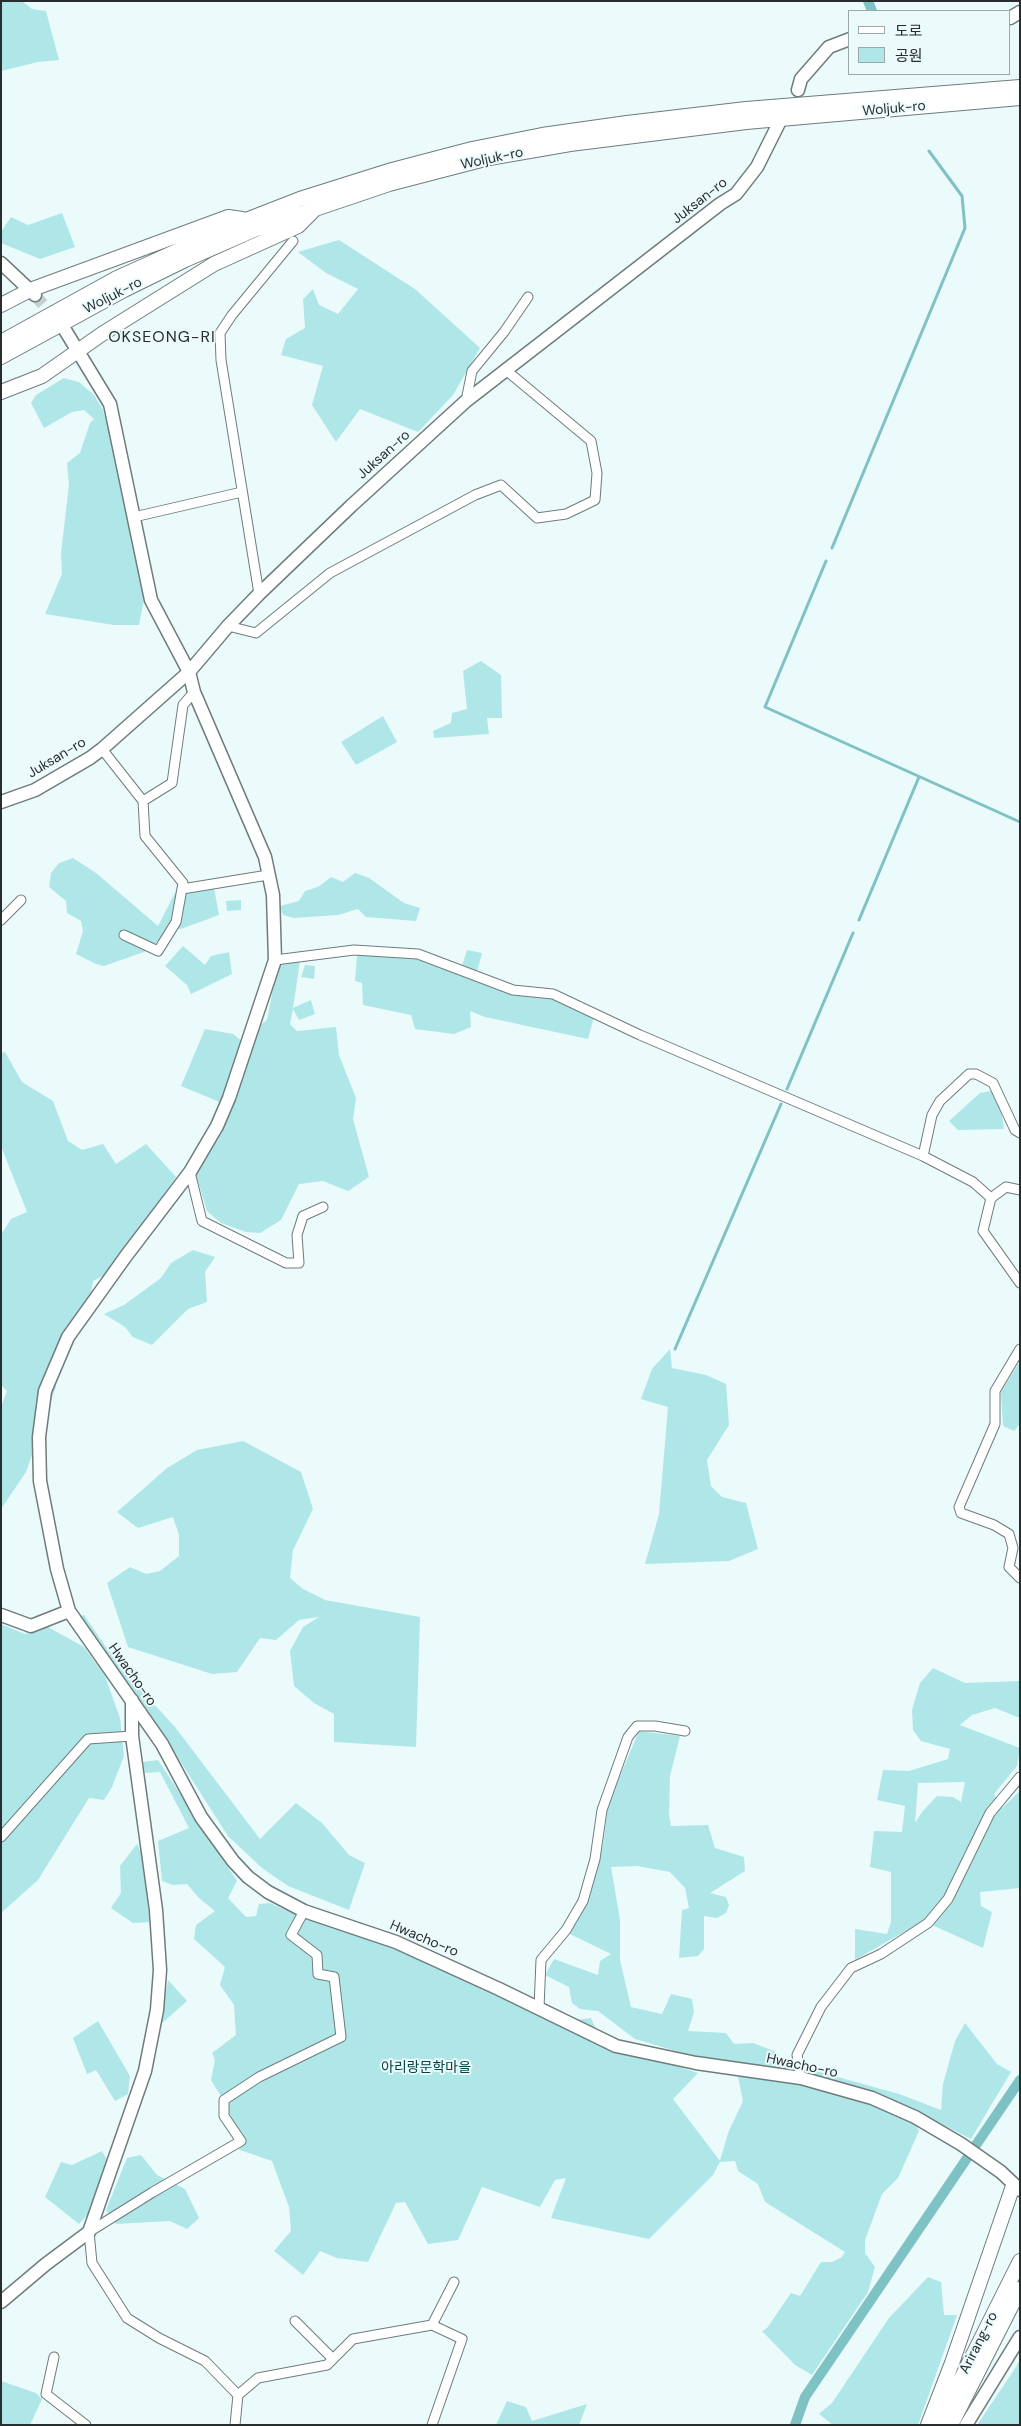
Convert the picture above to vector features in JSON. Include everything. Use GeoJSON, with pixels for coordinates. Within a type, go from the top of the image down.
{"type":"FeatureCollection","features":[{"type":"Feature","properties":{"kind":"main road","name":"Woljuk-ro"},"geometry":{"type":"LineString","coordinates":[[1,342],[117,278],[246,220],[300,199],[392,170],[472,149],[542,135],[746,110],[1020,86]]}},
{"type":"Feature","properties":{"kind":"main road","name":"Woljuk-ro"},"geometry":{"type":"LineString","coordinates":[[1,357],[124,290],[185,260],[256,229],[316,207],[389,184],[489,158],[570,144],[746,122],[1020,98]]}},
{"type":"Feature","properties":{"kind":"main road"},"geometry":{"type":"LineString","coordinates":[[1,392],[42,376],[102,334],[214,264],[298,226],[316,207]]}},
{"type":"Feature","properties":{"kind":"main road"},"geometry":{"type":"LineString","coordinates":[[1,305],[228,217],[246,220]]}},
{"type":"Feature","properties":{"kind":"main road"},"geometry":{"type":"LineString","coordinates":[[928,2425],[1017,2183]]}},
{"type":"Feature","properties":{"kind":"main road","name":"Arirang-ro"},"geometry":{"type":"LineString","coordinates":[[938,2425],[1020,2261]]}},
{"type":"Feature","properties":{"kind":"main road","name":"Arirang-ro"},"geometry":{"type":"LineString","coordinates":[[951,2425],[1020,2290]]}},
{"type":"Feature","properties":{"kind":"street"},"geometry":{"type":"LineString","coordinates":[[798,90],[801,78],[829,47],[848,41]]}},
{"type":"Feature","properties":{"kind":"street","name":"Juksan-ro"},"geometry":{"type":"LineString","coordinates":[[1,802],[36,790],[102,749],[189,672],[228,626],[259,594],[351,506],[466,401],[720,204],[736,194],[757,167],[779,123]]}},
{"type":"Feature","properties":{"kind":"street"},"geometry":{"type":"LineString","coordinates":[[259,594],[221,360],[220,333],[232,315],[293,241]]}},
{"type":"Feature","properties":{"kind":"street"},"geometry":{"type":"LineString","coordinates":[[1,263],[33,292]]}},
{"type":"Feature","properties":{"kind":"street"},"geometry":{"type":"LineString","coordinates":[[466,401],[472,371],[504,332],[528,297]]}},
{"type":"Feature","properties":{"kind":"street"},"geometry":{"type":"LineString","coordinates":[[1,1615],[31,1626],[69,1612],[57,1569],[40,1481],[39,1437],[45,1391],[68,1337],[126,1256],[190,1172],[217,1126],[230,1098],[275,960],[273,895],[264,857],[194,692],[189,672],[151,600],[110,404],[77,352],[66,330]]}},
{"type":"Feature","properties":{"kind":"street"},"geometry":{"type":"LineString","coordinates":[[228,626],[256,633],[330,573],[475,495],[501,485],[537,518],[566,514],[595,500],[597,474],[591,442],[507,371]]}},
{"type":"Feature","properties":{"kind":"street"},"geometry":{"type":"LineString","coordinates":[[134,517],[242,492]]}},
{"type":"Feature","properties":{"kind":"street"},"geometry":{"type":"LineString","coordinates":[[143,801],[172,783],[183,705],[194,692]]}},
{"type":"Feature","properties":{"kind":"street"},"geometry":{"type":"LineString","coordinates":[[102,749],[143,801],[145,836],[183,883],[176,922],[158,951],[124,934]]}},
{"type":"Feature","properties":{"kind":"street"},"geometry":{"type":"LineString","coordinates":[[182,889],[268,875]]}},
{"type":"Feature","properties":{"kind":"street"},"geometry":{"type":"LineString","coordinates":[[1,920],[21,900]]}},
{"type":"Feature","properties":{"kind":"street"},"geometry":{"type":"LineString","coordinates":[[275,960],[354,950],[418,954],[513,990],[553,994],[640,1035],[923,1156],[973,1182],[991,1198]]}},
{"type":"Feature","properties":{"kind":"street"},"geometry":{"type":"LineString","coordinates":[[923,1156],[932,1115],[940,1101],[969,1074],[976,1074],[993,1083],[1015,1130],[1020,1133]]}},
{"type":"Feature","properties":{"kind":"street"},"geometry":{"type":"LineString","coordinates":[[190,1172],[202,1221],[286,1263],[299,1263],[296,1235],[303,1216],[323,1207]]}},
{"type":"Feature","properties":{"kind":"street"},"geometry":{"type":"LineString","coordinates":[[1020,1190],[1006,1187],[991,1198],[984,1231],[1020,1283]]}},
{"type":"Feature","properties":{"kind":"street"},"geometry":{"type":"LineString","coordinates":[[1020,1349],[995,1391],[995,1424],[959,1507],[961,1513],[994,1524],[1009,1534],[1013,1548],[1009,1567],[1020,1578]]}},
{"type":"Feature","properties":{"kind":"street","name":"Hwacho-ro"},"geometry":{"type":"LineString","coordinates":[[69,1612],[162,1744],[201,1816],[233,1860],[248,1877],[268,1892],[304,1911],[396,1942],[616,2046],[696,2063],[801,2078],[872,2098],[915,2117],[962,2144],[1017,2183]]}},
{"type":"Feature","properties":{"kind":"street"},"geometry":{"type":"LineString","coordinates":[[132,1700],[132,1736],[156,1910],[160,1970],[157,2010],[145,2071],[89,2232],[92,2263],[127,2318],[159,2338],[205,2361],[238,2394]]}},
{"type":"Feature","properties":{"kind":"street"},"geometry":{"type":"LineString","coordinates":[[539,2008],[541,1960],[566,1930],[583,1901],[595,1859],[602,1810],[628,1737],[637,1726],[655,1726],[685,1731]]}},
{"type":"Feature","properties":{"kind":"street"},"geometry":{"type":"LineString","coordinates":[[1,1837],[88,1739],[132,1736]]}},
{"type":"Feature","properties":{"kind":"street"},"geometry":{"type":"LineString","coordinates":[[801,2078],[797,2055],[822,2007],[851,1968],[881,1954],[928,1923],[948,1899],[990,1813],[1020,1777]]}},
{"type":"Feature","properties":{"kind":"street"},"geometry":{"type":"LineString","coordinates":[[1,2302],[46,2264],[89,2232],[241,2141],[224,2116],[224,2100],[259,2077],[341,2037],[334,1977],[318,1974],[318,1955],[290,1935],[304,1911]]}},
{"type":"Feature","properties":{"kind":"street"},"geometry":{"type":"LineString","coordinates":[[432,2325],[454,2282]]}},
{"type":"Feature","properties":{"kind":"street"},"geometry":{"type":"LineString","coordinates":[[295,2321],[332,2359]]}},
{"type":"Feature","properties":{"kind":"street"},"geometry":{"type":"LineString","coordinates":[[235,2425],[238,2394],[258,2378],[326,2365],[353,2339],[432,2325],[462,2339],[432,2425]]}},
{"type":"Feature","properties":{"kind":"street"},"geometry":{"type":"LineString","coordinates":[[966,2425],[1020,2337]]}},
{"type":"Feature","properties":{"kind":"street"},"geometry":{"type":"LineString","coordinates":[[54,2357],[46,2394],[86,2425]]}},
{"type":"Feature","properties":{"kind":"green space"},"geometry":{"type":"Polygon","coordinates":[[[1,1],[22,1],[32,9],[46,11],[59,60],[38,62],[1,71],[1,1]]]}},
{"type":"Feature","properties":{"kind":"green space"},"geometry":{"type":"Polygon","coordinates":[[[62,213],[75,247],[40,259],[1,243],[1,232],[11,217],[28,225],[62,213]]]}},
{"type":"Feature","properties":{"kind":"green space"},"geometry":{"type":"Polygon","coordinates":[[[339,240],[415,289],[480,348],[453,395],[418,432],[360,409],[336,442],[312,405],[323,366],[281,355],[286,339],[305,328],[303,299],[313,289],[319,305],[338,314],[358,289],[326,273],[298,252],[339,240]]]}},
{"type":"Feature","properties":{"kind":"green space"},"geometry":{"type":"Polygon","coordinates":[[[64,378],[79,382],[94,395],[103,410],[109,430],[144,600],[139,625],[114,625],[45,614],[62,574],[61,553],[69,485],[67,463],[80,453],[90,423],[94,419],[84,410],[72,412],[44,428],[31,403],[36,395],[64,378]]]}},
{"type":"Feature","properties":{"kind":"green space"},"geometry":{"type":"Polygon","coordinates":[[[481,661],[501,675],[502,718],[487,718],[489,734],[434,738],[433,731],[451,723],[452,713],[467,709],[463,671],[481,661]]]}},
{"type":"Feature","properties":{"kind":"green space"},"geometry":{"type":"Polygon","coordinates":[[[383,716],[397,742],[356,765],[341,742],[383,716]]]}},
{"type":"Feature","properties":{"kind":"green space"},"geometry":{"type":"Polygon","coordinates":[[[73,858],[96,873],[158,926],[179,885],[214,888],[219,915],[181,929],[167,927],[157,942],[144,952],[104,966],[96,964],[76,954],[83,931],[81,921],[67,913],[66,901],[49,887],[51,873],[59,863],[73,858]]]}},
{"type":"Feature","properties":{"kind":"green space"},"geometry":{"type":"Polygon","coordinates":[[[355,873],[369,878],[404,903],[420,908],[416,921],[366,917],[358,909],[338,915],[294,918],[283,915],[280,906],[299,901],[305,891],[318,887],[331,877],[343,882],[355,873]]]}},
{"type":"Feature","properties":{"kind":"green space"},"geometry":{"type":"Polygon","coordinates":[[[241,900],[241,910],[227,911],[226,901],[241,900]]]}},
{"type":"Feature","properties":{"kind":"green space"},"geometry":{"type":"Polygon","coordinates":[[[183,946],[205,965],[211,956],[229,952],[232,974],[191,994],[187,985],[165,966],[183,946]]]}},
{"type":"Feature","properties":{"kind":"green space"},"geometry":{"type":"Polygon","coordinates":[[[467,950],[482,953],[477,972],[462,966],[467,950]]]}},
{"type":"Feature","properties":{"kind":"green space"},"geometry":{"type":"Polygon","coordinates":[[[357,955],[412,957],[443,967],[497,990],[551,997],[594,1017],[588,1039],[485,1017],[470,1011],[471,1027],[454,1034],[415,1029],[411,1015],[363,1005],[362,983],[355,981],[357,955]]]}},
{"type":"Feature","properties":{"kind":"green space"},"geometry":{"type":"Polygon","coordinates":[[[300,961],[293,1008],[311,1000],[315,1014],[299,1020],[293,1009],[290,1024],[297,1031],[336,1027],[339,1055],[356,1098],[353,1119],[369,1177],[348,1191],[323,1181],[299,1184],[281,1220],[260,1233],[246,1232],[221,1223],[207,1211],[196,1175],[209,1133],[221,1135],[260,1025],[267,1020],[278,963],[300,961]]]}},
{"type":"Feature","properties":{"kind":"green space"},"geometry":{"type":"Polygon","coordinates":[[[305,965],[315,966],[314,979],[301,977],[305,965]]]}},
{"type":"Feature","properties":{"kind":"green space"},"geometry":{"type":"Polygon","coordinates":[[[205,1029],[233,1034],[244,1043],[222,1103],[181,1086],[205,1029]]]}},
{"type":"Feature","properties":{"kind":"green space"},"geometry":{"type":"Polygon","coordinates":[[[5,1052],[22,1082],[53,1101],[68,1141],[82,1150],[103,1144],[116,1164],[146,1144],[176,1177],[108,1273],[93,1281],[87,1323],[62,1342],[51,1360],[56,1387],[26,1472],[1,1509],[1,1407],[7,1391],[1,1385],[1,1235],[11,1219],[27,1212],[1,1146],[1,1053],[5,1052]]]}},
{"type":"Feature","properties":{"kind":"green space"},"geometry":{"type":"Polygon","coordinates":[[[991,1091],[1001,1110],[1004,1129],[958,1130],[949,1121],[980,1093],[991,1091]]]}},
{"type":"Feature","properties":{"kind":"green space"},"geometry":{"type":"Polygon","coordinates":[[[193,1250],[215,1257],[205,1272],[207,1302],[188,1309],[152,1345],[133,1337],[125,1327],[104,1314],[124,1305],[161,1278],[171,1263],[193,1250]]]}},
{"type":"Feature","properties":{"kind":"green space"},"geometry":{"type":"Polygon","coordinates":[[[670,1349],[672,1368],[706,1375],[726,1384],[729,1425],[707,1460],[711,1486],[722,1497],[746,1503],[758,1549],[729,1561],[645,1564],[659,1514],[668,1407],[641,1399],[652,1369],[670,1349]]]}},
{"type":"Feature","properties":{"kind":"green space"},"geometry":{"type":"Polygon","coordinates":[[[1020,1361],[1020,1424],[1014,1431],[1003,1426],[1001,1392],[1020,1361]]]}},
{"type":"Feature","properties":{"kind":"green space"},"geometry":{"type":"Polygon","coordinates":[[[243,1441],[301,1472],[313,1509],[293,1550],[290,1578],[303,1589],[325,1600],[420,1617],[416,1747],[334,1742],[334,1714],[314,1703],[294,1686],[290,1651],[303,1627],[319,1617],[299,1620],[276,1640],[260,1638],[237,1672],[212,1674],[128,1647],[107,1583],[130,1567],[146,1574],[160,1571],[179,1556],[179,1535],[173,1517],[138,1528],[117,1512],[167,1468],[197,1450],[243,1441]]]}},
{"type":"Feature","properties":{"kind":"green space"},"geometry":{"type":"Polygon","coordinates":[[[84,1615],[119,1666],[175,1727],[260,1839],[296,1803],[322,1823],[349,1855],[365,1863],[349,1910],[288,1886],[262,1868],[228,1836],[146,1708],[106,1658],[79,1617],[84,1615]]]}},
{"type":"Feature","properties":{"kind":"green space"},"geometry":{"type":"Polygon","coordinates":[[[1,1624],[25,1634],[48,1627],[84,1647],[105,1676],[120,1718],[124,1756],[112,1787],[104,1800],[89,1798],[38,1880],[1,1913],[1,1624]]]}},
{"type":"Feature","properties":{"kind":"green space"},"geometry":{"type":"Polygon","coordinates":[[[933,1668],[965,1683],[1020,1681],[1020,1718],[995,1708],[972,1715],[960,1725],[1020,1748],[1017,1766],[994,1794],[1002,1808],[1020,1791],[1020,1888],[980,1892],[981,1906],[992,1912],[983,1948],[923,1921],[855,1960],[855,1929],[887,1934],[891,1922],[891,1872],[870,1867],[874,1831],[902,1832],[905,1806],[877,1800],[883,1770],[909,1771],[948,1759],[950,1749],[921,1741],[913,1730],[912,1710],[920,1683],[933,1668]],[[965,1782],[918,1783],[915,1823],[922,1812],[937,1796],[953,1797],[961,1802],[965,1782]]]}},
{"type":"Feature","properties":{"kind":"green space","name":"아리랑문학마을"},"geometry":{"type":"Polygon","coordinates":[[[639,1731],[680,1736],[670,1776],[669,1816],[671,1826],[708,1825],[715,1848],[744,1857],[745,1871],[710,1893],[726,1897],[729,1905],[726,1913],[717,1918],[704,1916],[704,1949],[698,1956],[679,1958],[682,1910],[689,1908],[685,1888],[670,1872],[637,1866],[611,1867],[620,1920],[620,1960],[631,2007],[662,2014],[671,1994],[692,1999],[694,2012],[688,2031],[726,2033],[734,2044],[753,2043],[774,2051],[786,2061],[899,2094],[941,2110],[943,2084],[955,2041],[965,2023],[997,2064],[1011,2072],[971,2139],[906,2106],[919,2131],[898,2178],[882,2194],[865,2240],[865,2253],[875,2267],[868,2292],[812,2375],[795,2365],[762,2331],[767,2328],[791,2293],[800,2296],[821,2262],[832,2262],[842,2257],[845,2252],[765,2202],[758,2184],[738,2171],[735,2161],[720,2162],[713,2175],[649,2239],[551,2218],[566,2178],[555,2180],[540,2207],[482,2187],[458,2240],[428,2244],[405,2202],[396,2203],[368,2262],[337,2258],[320,2251],[303,2275],[274,2251],[291,2231],[289,2207],[272,2161],[240,2150],[219,2103],[222,2098],[211,2080],[215,2060],[212,2053],[236,2035],[234,2005],[220,1985],[225,1967],[194,1939],[196,1925],[215,1911],[199,1898],[187,1884],[173,1885],[162,1881],[158,1841],[189,1828],[160,1772],[145,1773],[143,1762],[158,1760],[237,1881],[228,1898],[246,1917],[256,1916],[259,1904],[270,1903],[304,1919],[382,1940],[558,2022],[591,2018],[601,2041],[698,2073],[673,2099],[720,2161],[728,2133],[743,2101],[735,2062],[686,2054],[635,2039],[598,2011],[580,2009],[572,2003],[569,1987],[545,1975],[554,1959],[598,1975],[600,1961],[611,1954],[570,1934],[590,1896],[603,1845],[608,1804],[639,1731]]]}},
{"type":"Feature","properties":{"kind":"green space"},"geometry":{"type":"Polygon","coordinates":[[[137,1844],[141,1852],[150,1922],[133,1923],[111,1908],[121,1893],[120,1866],[137,1844]]]}},
{"type":"Feature","properties":{"kind":"green space"},"geometry":{"type":"Polygon","coordinates":[[[168,1980],[187,2001],[160,2025],[168,1980]]]}},
{"type":"Feature","properties":{"kind":"green space"},"geometry":{"type":"Polygon","coordinates":[[[98,2021],[130,2076],[128,2094],[115,2101],[96,2070],[87,2074],[73,2038],[98,2021]]]}},
{"type":"Feature","properties":{"kind":"green space"},"geometry":{"type":"Polygon","coordinates":[[[102,2151],[108,2161],[92,2210],[79,2224],[45,2197],[61,2162],[72,2165],[102,2151]]]}},
{"type":"Feature","properties":{"kind":"green space"},"geometry":{"type":"Polygon","coordinates":[[[141,2155],[157,2175],[185,2189],[199,2218],[187,2229],[170,2221],[116,2224],[106,2210],[127,2158],[141,2155]]]}},
{"type":"Feature","properties":{"kind":"green space"},"geometry":{"type":"Polygon","coordinates":[[[928,2277],[941,2282],[944,2315],[957,2315],[918,2425],[833,2425],[819,2414],[832,2403],[889,2318],[928,2277]]]}},
{"type":"Feature","properties":{"kind":"green space"},"geometry":{"type":"Polygon","coordinates":[[[1020,2360],[1020,2425],[977,2425],[1010,2376],[1020,2360]]]}},
{"type":"Feature","properties":{"kind":"green space"},"geometry":{"type":"Polygon","coordinates":[[[1,2381],[36,2393],[42,2399],[30,2425],[1,2424],[1,2381]]]}},
{"type":"Feature","properties":{"kind":"green space"},"geometry":{"type":"Polygon","coordinates":[[[507,2401],[526,2407],[532,2421],[587,2404],[579,2425],[496,2425],[507,2401]]]}},
{"type":"Feature","properties":{"kind":"waterway"},"geometry":{"type":"LineString","coordinates":[[868,1],[872,10]]}},
{"type":"Feature","properties":{"kind":"waterway"},"geometry":{"type":"LineString","coordinates":[[832,548],[965,228],[962,196],[929,151]]}},
{"type":"Feature","properties":{"kind":"waterway"},"geometry":{"type":"LineString","coordinates":[[826,561],[765,707],[1020,822]]}},
{"type":"Feature","properties":{"kind":"waterway"},"geometry":{"type":"LineString","coordinates":[[859,920],[919,777]]}},
{"type":"Feature","properties":{"kind":"waterway"},"geometry":{"type":"LineString","coordinates":[[787,1089],[853,933]]}},
{"type":"Feature","properties":{"kind":"waterway"},"geometry":{"type":"LineString","coordinates":[[675,1349],[781,1104]]}},
{"type":"Feature","properties":{"kind":"waterway"},"geometry":{"type":"LineString","coordinates":[[795,2425],[805,2397],[1020,2080]]}},
{"type":"Feature","properties":{"kind":"tunnel"},"geometry":{"type":"LineString","coordinates":[[35,295],[57,321]]}},
{"type":"Feature","properties":{"kind":"district","name":"OKSEONG-RI"},"geometry":{"type":"Point","coordinates":[162,338]}}]}
